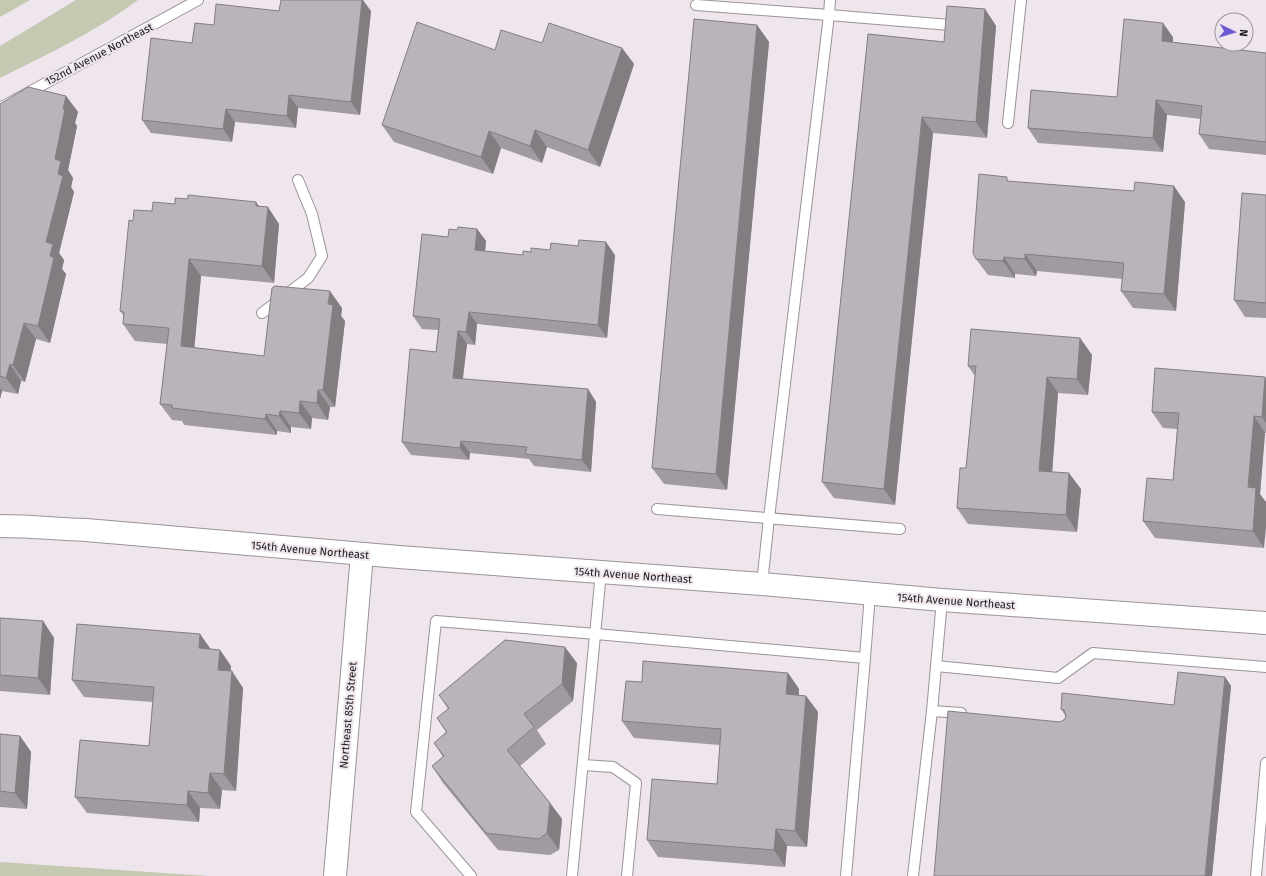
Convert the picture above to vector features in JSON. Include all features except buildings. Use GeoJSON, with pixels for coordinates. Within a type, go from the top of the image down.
{"type":"FeatureCollection","features":[{"type":"Feature","properties":{"kind":"main road","name":"154th Avenue Northeast"},"geometry":{"type":"LineString","coordinates":[[0,526],[26,526],[86,530],[362,554],[762,584],[942,600],[1266,623]]}},
{"type":"Feature","properties":{"kind":"main road","name":"Northeast 85th Street"},"geometry":{"type":"LineString","coordinates":[[335,876],[362,554]]}},
{"type":"Feature","properties":{"kind":"lane","name":"152nd Avenue Northeast"},"geometry":{"type":"LineString","coordinates":[[0,108],[198,0]]}},
{"type":"Feature","properties":{"kind":"lane"},"geometry":{"type":"LineString","coordinates":[[762,584],[830,0]]}},
{"type":"Feature","properties":{"kind":"lane"},"geometry":{"type":"LineString","coordinates":[[1008,123],[1021,0]]}},
{"type":"Feature","properties":{"kind":"lane"},"geometry":{"type":"LineString","coordinates":[[696,5],[950,25]]}},
{"type":"Feature","properties":{"kind":"lane"},"geometry":{"type":"LineString","coordinates":[[262,313],[308,278],[322,256],[312,214],[298,180]]}},
{"type":"Feature","properties":{"kind":"lane"},"geometry":{"type":"LineString","coordinates":[[657,509],[900,530]]}},
{"type":"Feature","properties":{"kind":"lane"},"geometry":{"type":"LineString","coordinates":[[572,876],[601,572]]}},
{"type":"Feature","properties":{"kind":"lane"},"geometry":{"type":"LineString","coordinates":[[846,876],[870,594]]}},
{"type":"Feature","properties":{"kind":"lane"},"geometry":{"type":"LineString","coordinates":[[913,876],[932,711],[942,600]]}},
{"type":"Feature","properties":{"kind":"lane"},"geometry":{"type":"LineString","coordinates":[[471,876],[416,812],[436,622],[596,634],[865,658]]}},
{"type":"Feature","properties":{"kind":"lane"},"geometry":{"type":"LineString","coordinates":[[936,666],[1058,678],[1093,653],[1266,667]]}},
{"type":"Feature","properties":{"kind":"lane"},"geometry":{"type":"LineString","coordinates":[[932,711],[971,714]]}},
{"type":"Feature","properties":{"kind":"lane"},"geometry":{"type":"LineString","coordinates":[[1256,876],[1263,825],[1266,763]]}},
{"type":"Feature","properties":{"kind":"lane"},"geometry":{"type":"LineString","coordinates":[[583,765],[613,767],[636,783],[627,876]]}},
{"type":"Feature","properties":{"kind":"green space"},"geometry":{"type":"Polygon","coordinates":[[[0,0],[30,0],[0,17],[0,0]]]}},
{"type":"Feature","properties":{"kind":"green space"},"geometry":{"type":"Polygon","coordinates":[[[76,0],[138,0],[106,22],[0,78],[0,46],[76,0]]]}},
{"type":"Feature","properties":{"kind":"green space"},"geometry":{"type":"Polygon","coordinates":[[[0,862],[209,876],[0,876],[0,862]]]}}]}
